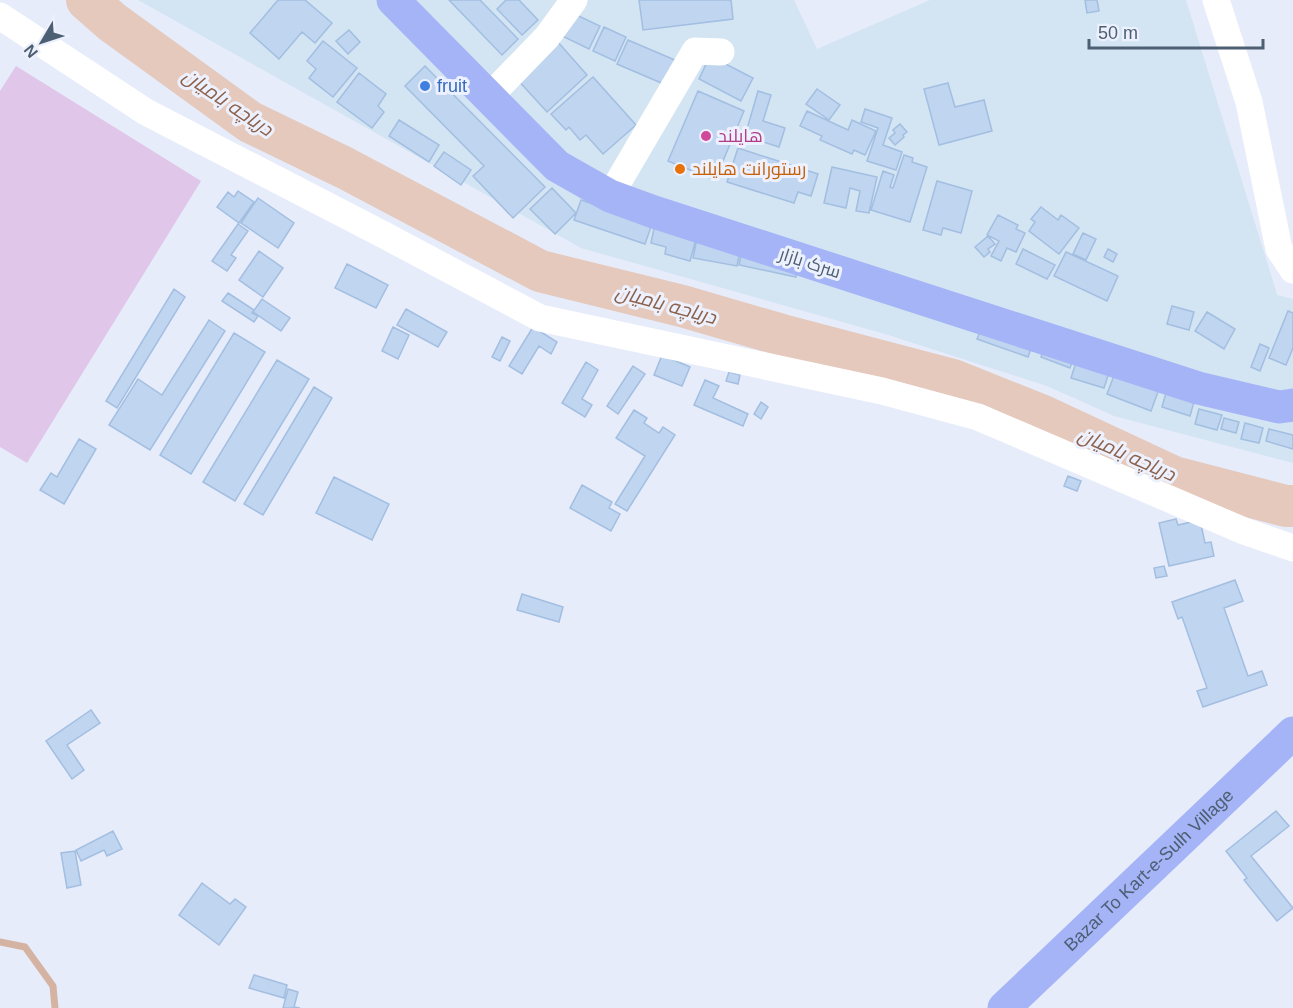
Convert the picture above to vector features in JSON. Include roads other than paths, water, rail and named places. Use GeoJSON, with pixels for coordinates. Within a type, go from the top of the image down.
{"type":"FeatureCollection","features":[{"type":"Feature","properties":{"kind":"main road","name":"سرک بازار"},"geometry":{"type":"LineString","coordinates":[[393,0],[557,166],[610,196],[1198,388],[1279,407],[1293,405]]}},
{"type":"Feature","properties":{"kind":"main road","name":"Bazar To Kart-e-Sulh Village"},"geometry":{"type":"LineString","coordinates":[[1004,1008],[1293,733]]}},
{"type":"Feature","properties":{"kind":"street"},"geometry":{"type":"LineString","coordinates":[[489,97],[547,38],[574,0]]}},
{"type":"Feature","properties":{"kind":"street"},"geometry":{"type":"LineString","coordinates":[[1216,0],[1249,102],[1279,249],[1293,270]]}},
{"type":"Feature","properties":{"kind":"street"},"geometry":{"type":"LineString","coordinates":[[0,16],[146,112],[540,318],[882,391],[978,417],[1244,531],[1293,548]]}},
{"type":"Feature","properties":{"kind":"street"},"geometry":{"type":"LineString","coordinates":[[610,196],[695,51],[721,52]]}},
{"type":"Feature","properties":{"kind":"waterway","name":"دریاچه بامیان"},"geometry":{"type":"LineString","coordinates":[[87,0],[112,22],[250,122],[345,168],[540,271],[682,306],[953,380],[1043,416],[1174,477],[1293,506]]}},
{"type":"Feature","properties":{"kind":"waterway"},"geometry":{"type":"LineString","coordinates":[[0,942],[25,947],[53,986],[55,1008]]}},
{"type":"Feature","properties":{"kind":"place","name":"fruit"},"geometry":{"type":"Point","coordinates":[425,86]}},
{"type":"Feature","properties":{"kind":"place","name":"هایلند"},"geometry":{"type":"Point","coordinates":[706,136]}},
{"type":"Feature","properties":{"kind":"place","name":"رستورانت هایلند"},"geometry":{"type":"Point","coordinates":[680,169]}}]}
